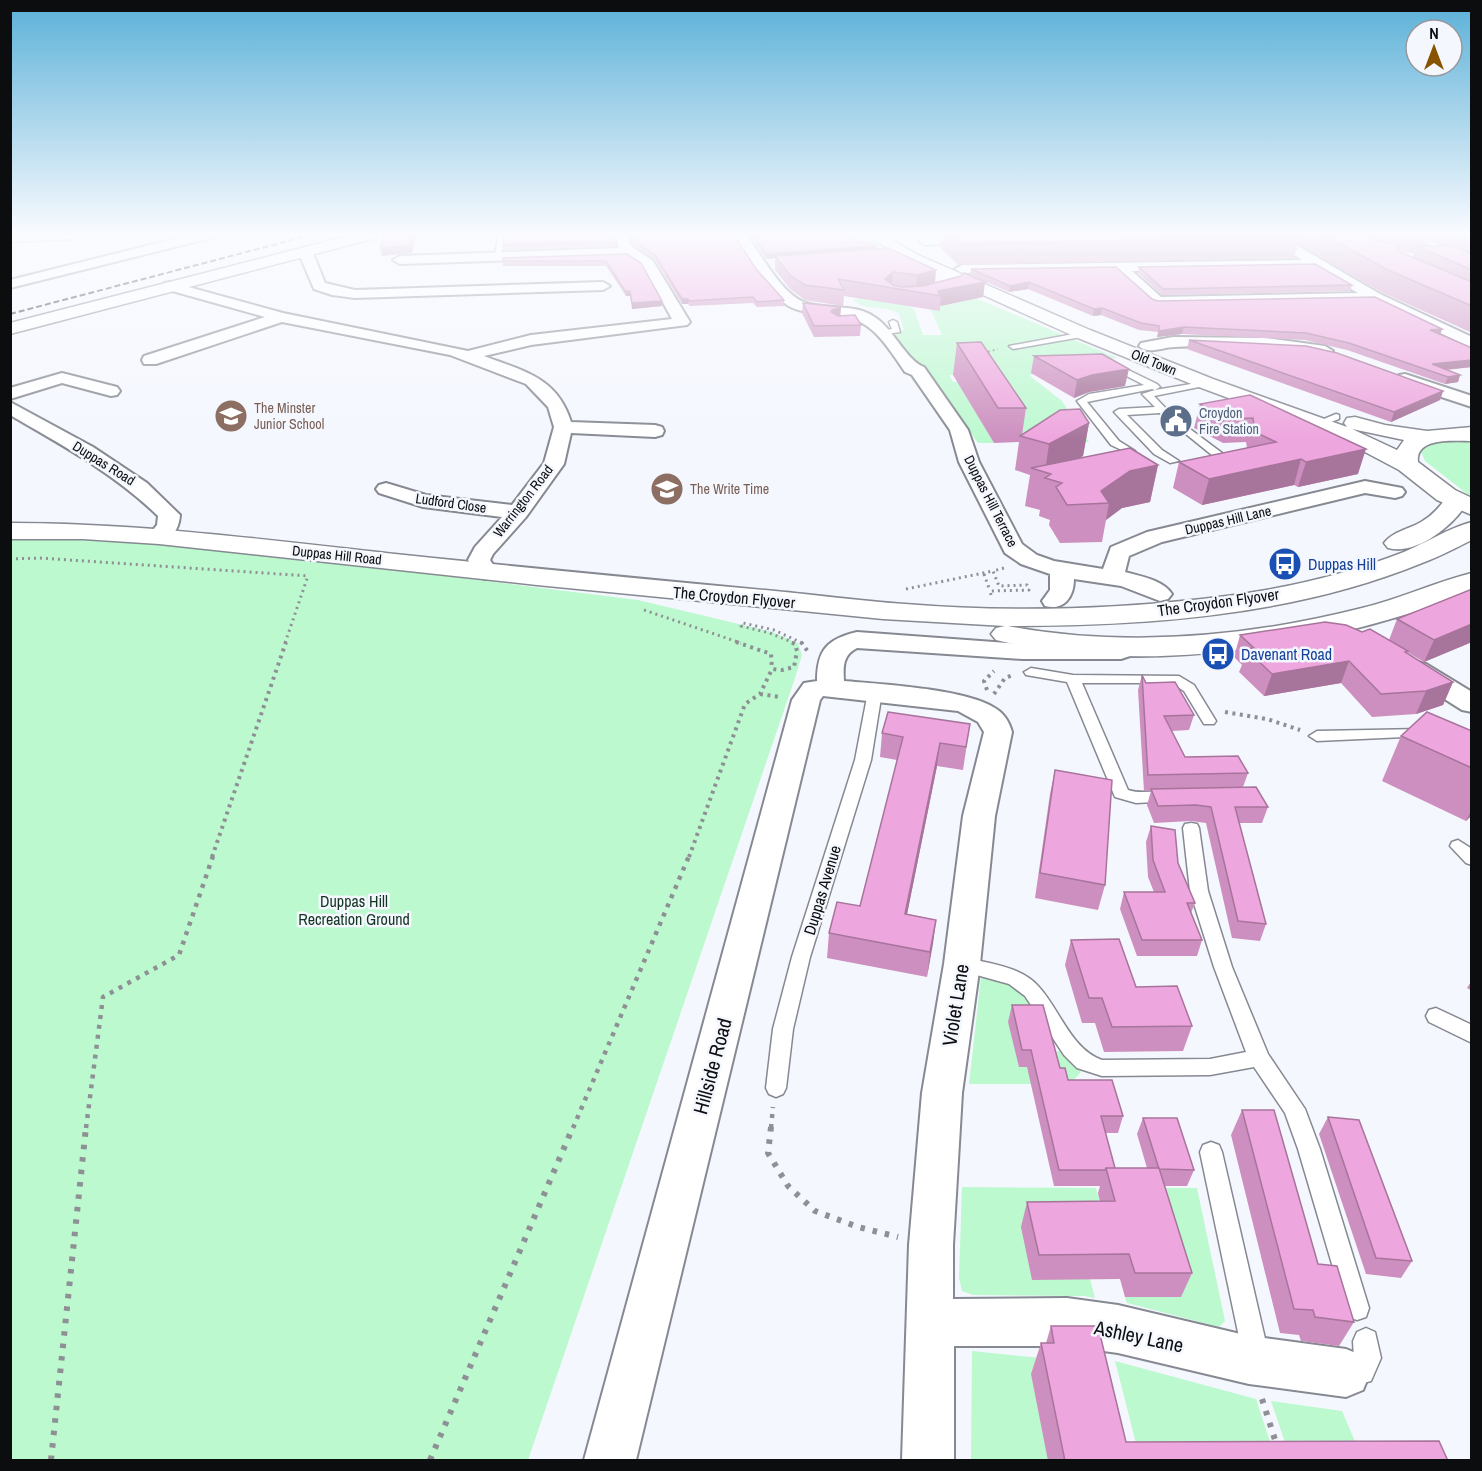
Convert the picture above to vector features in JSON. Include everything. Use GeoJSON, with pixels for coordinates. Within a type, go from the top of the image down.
{"type":"FeatureCollection","features":[{"type":"Feature","properties":{"kind":"main road"},"geometry":{"type":"LineString","coordinates":[[10,329],[104,304]]}},
{"type":"Feature","properties":{"kind":"main road","name":"Old Town"},"geometry":{"type":"LineString","coordinates":[[1016,304],[1206,383],[1368,443],[1407,465],[1464,505]]}},
{"type":"Feature","properties":{"kind":"main road","name":"Old Town"},"geometry":{"type":"LineString","coordinates":[[1045,304],[1147,346],[1336,417],[1384,431],[1426,437],[1472,434]]}},
{"type":"Feature","properties":{"kind":"main road"},"geometry":{"type":"LineString","coordinates":[[1407,465],[1406,456],[1409,448],[1414,442],[1426,437]]}},
{"type":"Feature","properties":{"kind":"main road"},"geometry":{"type":"LineString","coordinates":[[844,608],[1054,601],[1160,594],[1275,578],[1342,562],[1398,542],[1422,531],[1464,505]]}},
{"type":"Feature","properties":{"kind":"main road","name":"The Croydon Flyover"},"geometry":{"type":"LineString","coordinates":[[653,600],[758,612],[839,625],[902,631],[1006,634],[1163,626],[1258,614],[1354,594],[1416,576],[1472,530]]}},
{"type":"Feature","properties":{"kind":"main road","name":"Duppas Hill Road"},"geometry":{"type":"LineString","coordinates":[[10,531],[83,531],[159,536],[486,572],[653,600]]}},
{"type":"Feature","properties":{"kind":"main road","name":"The Croydon Flyover"},"geometry":{"type":"LineString","coordinates":[[653,600],[768,599],[844,608],[993,617],[1141,612],[1215,605],[1281,594],[1472,552]]}},
{"type":"Feature","properties":{"kind":"main road"},"geometry":{"type":"LineString","coordinates":[[1006,634],[1073,646],[1138,649],[1244,639],[1334,623],[1393,609],[1472,581]]}},
{"type":"Feature","properties":{"kind":"street"},"geometry":{"type":"LineString","coordinates":[[235,304],[281,316],[470,356],[532,380],[557,406],[563,427],[655,431]]}},
{"type":"Feature","properties":{"kind":"street"},"geometry":{"type":"LineString","coordinates":[[470,356],[531,340],[679,323],[682,321],[672,304]]}},
{"type":"Feature","properties":{"kind":"street"},"geometry":{"type":"LineString","coordinates":[[800,304],[880,311],[892,316],[889,328],[869,320],[800,304]]}},
{"type":"Feature","properties":{"kind":"street"},"geometry":{"type":"LineString","coordinates":[[1390,304],[1469,340]]}},
{"type":"Feature","properties":{"kind":"street"},"geometry":{"type":"LineString","coordinates":[[150,360],[281,316]]}},
{"type":"Feature","properties":{"kind":"street","name":"Duppas Hill Terrace"},"geometry":{"type":"LineString","coordinates":[[889,328],[911,368],[918,371],[959,430],[969,462],[1013,548],[1031,562],[1062,570],[1112,577],[1152,588],[1160,594]]}},
{"type":"Feature","properties":{"kind":"street"},"geometry":{"type":"LineString","coordinates":[[1147,346],[1177,341],[1275,344],[1313,348],[1340,355]]}},
{"type":"Feature","properties":{"kind":"street"},"geometry":{"type":"LineString","coordinates":[[1389,373],[1472,402]]}},
{"type":"Feature","properties":{"kind":"street"},"geometry":{"type":"LineString","coordinates":[[10,394],[62,378],[111,391]]}},
{"type":"Feature","properties":{"kind":"street","name":"Duppas Road"},"geometry":{"type":"LineString","coordinates":[[10,407],[86,451],[140,487],[169,515],[168,526],[159,536]]}},
{"type":"Feature","properties":{"kind":"street","name":"Warrington Road"},"geometry":{"type":"LineString","coordinates":[[486,572],[479,560],[483,552],[518,512],[554,464],[563,427]]}},
{"type":"Feature","properties":{"kind":"street","name":"Duppas Hill Lane"},"geometry":{"type":"LineString","coordinates":[[1112,577],[1119,552],[1135,544],[1370,482],[1395,492]]}},
{"type":"Feature","properties":{"kind":"street","name":"Ludford Close"},"geometry":{"type":"LineString","coordinates":[[386,489],[423,501],[518,512]]}},
{"type":"Feature","properties":{"kind":"street"},"geometry":{"type":"LineString","coordinates":[[1054,601],[1062,591],[1062,570]]}},
{"type":"Feature","properties":{"kind":"street"},"geometry":{"type":"LineString","coordinates":[[1334,623],[1364,640]]}},
{"type":"Feature","properties":{"kind":"street"},"geometry":{"type":"LineString","coordinates":[[831,676],[840,645],[857,640],[1047,654],[1138,649]]}},
{"type":"Feature","properties":{"kind":"street"},"geometry":{"type":"LineString","coordinates":[[1394,656],[1472,704]]}},
{"type":"Feature","properties":{"kind":"street","name":"Violet Lane"},"geometry":{"type":"LineString","coordinates":[[831,676],[875,692],[974,708],[988,715],[998,729],[979,816],[962,964],[942,1093],[931,1245],[928,1461]]}},
{"type":"Feature","properties":{"kind":"street","name":"Hillside Road"},"geometry":{"type":"LineString","coordinates":[[610,1461],[806,700],[814,689],[831,676]]}},
{"type":"Feature","properties":{"kind":"street","name":"Ashley Lane"},"geometry":{"type":"LineString","coordinates":[[930,1323],[1067,1322],[1118,1329],[1253,1361],[1356,1357]]}},
{"type":"Feature","properties":{"kind":"lane"},"geometry":{"type":"LineString","coordinates":[[1012,346],[1084,334]]}},
{"type":"Feature","properties":{"kind":"lane"},"geometry":{"type":"LineString","coordinates":[[1116,367],[1159,389]]}},
{"type":"Feature","properties":{"kind":"lane"},"geometry":{"type":"LineString","coordinates":[[1130,451],[1115,443],[1082,401],[1089,397],[1206,383]]}},
{"type":"Feature","properties":{"kind":"lane"},"geometry":{"type":"LineString","coordinates":[[1159,389],[1146,394],[1162,410],[1222,458]]}},
{"type":"Feature","properties":{"kind":"lane"},"geometry":{"type":"LineString","coordinates":[[1162,410],[1119,412],[1158,453],[1174,461]]}},
{"type":"Feature","properties":{"kind":"lane"},"geometry":{"type":"LineString","coordinates":[[1317,424],[1336,417]]}},
{"type":"Feature","properties":{"kind":"lane"},"geometry":{"type":"LineString","coordinates":[[1031,672],[1073,679],[1174,679],[1189,688],[1207,717]]}},
{"type":"Feature","properties":{"kind":"lane"},"geometry":{"type":"LineString","coordinates":[[1073,679],[1121,793],[1136,798],[1182,797]]}},
{"type":"Feature","properties":{"kind":"lane","name":"Duppas Avenue"},"geometry":{"type":"LineString","coordinates":[[776,1088],[783,1029],[801,957],[862,760],[875,692]]}},
{"type":"Feature","properties":{"kind":"lane"},"geometry":{"type":"LineString","coordinates":[[1317,736],[1422,733],[1432,739]]}},
{"type":"Feature","properties":{"kind":"lane"},"geometry":{"type":"LineString","coordinates":[[1191,828],[1198,891],[1223,967],[1259,1058],[1294,1109],[1309,1149],[1357,1308]]}},
{"type":"Feature","properties":{"kind":"lane"},"geometry":{"type":"LineString","coordinates":[[1458,846],[1472,859]]}},
{"type":"Feature","properties":{"kind":"lane"},"geometry":{"type":"LineString","coordinates":[[962,964],[1015,978],[1032,991],[1071,1049],[1084,1062],[1102,1068],[1210,1066],[1259,1058]]}},
{"type":"Feature","properties":{"kind":"lane"},"geometry":{"type":"LineString","coordinates":[[1436,1016],[1472,1035]]}},
{"type":"Feature","properties":{"kind":"lane"},"geometry":{"type":"LineString","coordinates":[[1211,1152],[1253,1361]]}},
{"type":"Feature","properties":{"kind":"path"},"geometry":{"type":"LineString","coordinates":[[982,360],[984,351],[1012,346]]}},
{"type":"Feature","properties":{"kind":"path"},"geometry":{"type":"LineString","coordinates":[[10,559],[40,558],[320,577]]}},
{"type":"Feature","properties":{"kind":"path"},"geometry":{"type":"LineString","coordinates":[[984,574],[991,594],[1029,590],[1027,585],[999,586],[993,571],[1031,562]]}},
{"type":"Feature","properties":{"kind":"path"},"geometry":{"type":"LineString","coordinates":[[51,1461],[77,1200],[104,997],[179,955],[308,576]]}},
{"type":"Feature","properties":{"kind":"path"},"geometry":{"type":"LineString","coordinates":[[430,1461],[684,870],[745,704],[760,694],[772,669],[771,654],[653,600]]}},
{"type":"Feature","properties":{"kind":"path"},"geometry":{"type":"LineString","coordinates":[[772,669],[782,670],[794,667],[797,651],[795,644],[770,633],[741,626],[743,623],[774,630],[800,641],[809,653],[808,661],[831,676]]}},
{"type":"Feature","properties":{"kind":"path"},"geometry":{"type":"LineString","coordinates":[[1000,668],[984,681],[990,701],[996,687],[1005,678],[1031,672]]}},
{"type":"Feature","properties":{"kind":"path"},"geometry":{"type":"LineString","coordinates":[[760,694],[784,697]]}},
{"type":"Feature","properties":{"kind":"path"},"geometry":{"type":"LineString","coordinates":[[1207,717],[1226,712],[1267,719],[1317,736]]}},
{"type":"Feature","properties":{"kind":"path"},"geometry":{"type":"LineString","coordinates":[[776,1088],[768,1153],[788,1186],[815,1211],[858,1227],[931,1245]]}},
{"type":"Feature","properties":{"kind":"path"},"geometry":{"type":"LineString","coordinates":[[1253,1361],[1279,1449]]}},
{"type":"Feature","properties":{"kind":"green space"},"geometry":{"type":"Polygon","coordinates":[[[859,304],[930,304],[908,306],[914,309],[923,335],[942,335],[930,308],[951,304],[989,304],[1117,358],[1029,375],[1062,401],[1089,442],[1020,442],[981,374],[949,375],[953,382],[958,382],[994,443],[978,443],[928,371],[916,367],[896,339],[895,335],[904,330],[899,314],[888,309],[859,304]]]}},
{"type":"Feature","properties":{"kind":"green space"},"geometry":{"type":"Polygon","coordinates":[[[1471,441],[1471,497],[1425,461],[1421,452],[1432,443],[1471,441]]]}},
{"type":"Feature","properties":{"kind":"green space","name":"Duppas Hill Recreation Ground"},"geometry":{"type":"Polygon","coordinates":[[[76,536],[304,558],[638,600],[772,632],[798,643],[802,655],[795,678],[528,1460],[11,1460],[11,537],[76,536]]]}},
{"type":"Feature","properties":{"kind":"green space"},"geometry":{"type":"Polygon","coordinates":[[[981,977],[1005,982],[1023,994],[1034,1012],[1048,1054],[1059,1051],[1081,1072],[1070,1084],[969,1084],[981,977]]]}},
{"type":"Feature","properties":{"kind":"green space"},"geometry":{"type":"Polygon","coordinates":[[[962,1187],[1096,1188],[1109,1234],[1090,1279],[1095,1298],[973,1295],[962,1291],[959,1278],[962,1187]]]}},
{"type":"Feature","properties":{"kind":"green space"},"geometry":{"type":"Polygon","coordinates":[[[1148,1188],[1197,1188],[1225,1321],[1219,1327],[1127,1303],[1125,1297],[1181,1297],[1148,1188]]]}},
{"type":"Feature","properties":{"kind":"green space"},"geometry":{"type":"Polygon","coordinates":[[[972,1351],[1041,1358],[1032,1375],[1048,1460],[971,1460],[972,1351]]]}},
{"type":"Feature","properties":{"kind":"green space"},"geometry":{"type":"Polygon","coordinates":[[[1115,1361],[1256,1399],[1276,1460],[1140,1459],[1115,1361]]]}},
{"type":"Feature","properties":{"kind":"green space"},"geometry":{"type":"Polygon","coordinates":[[[1271,1401],[1342,1411],[1363,1460],[1291,1460],[1271,1401]]]}},
{"type":"Feature","properties":{"kind":"building"},"geometry":{"type":"Polygon","coordinates":[[[803,304],[841,307],[831,312],[838,316],[855,315],[861,325],[814,326],[803,304]]]}},
{"type":"Feature","properties":{"kind":"building"},"geometry":{"type":"Polygon","coordinates":[[[1081,304],[1389,304],[1442,329],[1430,330],[1472,348],[1472,360],[1432,364],[1460,375],[1448,377],[1349,343],[1306,333],[1184,327],[1159,331],[1159,326],[1141,323],[1102,308],[1094,309],[1081,304]]]}},
{"type":"Feature","properties":{"kind":"building"},"geometry":{"type":"Polygon","coordinates":[[[1189,340],[1306,346],[1337,353],[1443,391],[1394,412],[1189,340]]]}},
{"type":"Feature","properties":{"kind":"building"},"geometry":{"type":"Polygon","coordinates":[[[981,342],[1026,408],[998,408],[957,343],[981,342]]]}},
{"type":"Feature","properties":{"kind":"building"},"geometry":{"type":"Polygon","coordinates":[[[1102,354],[1129,369],[1077,380],[1034,356],[1102,354]]]}},
{"type":"Feature","properties":{"kind":"building"},"geometry":{"type":"Polygon","coordinates":[[[1250,395],[1366,449],[1306,462],[1301,459],[1209,479],[1179,462],[1276,442],[1255,432],[1253,418],[1229,419],[1200,404],[1250,395]]]}},
{"type":"Feature","properties":{"kind":"building"},"geometry":{"type":"Polygon","coordinates":[[[1080,409],[1089,423],[1049,444],[1020,436],[1060,410],[1080,409]]]}},
{"type":"Feature","properties":{"kind":"building"},"geometry":{"type":"Polygon","coordinates":[[[1130,448],[1158,465],[1130,471],[1101,491],[1109,503],[1067,505],[1056,487],[1062,483],[1045,478],[1051,474],[1031,468],[1130,448]]]}},
{"type":"Feature","properties":{"kind":"building"},"geometry":{"type":"Polygon","coordinates":[[[1472,589],[1472,624],[1434,640],[1397,619],[1472,589]]]}},
{"type":"Feature","properties":{"kind":"building"},"geometry":{"type":"Polygon","coordinates":[[[1325,622],[1346,625],[1362,632],[1370,629],[1408,651],[1405,652],[1453,682],[1426,691],[1381,694],[1349,661],[1272,674],[1246,649],[1254,648],[1240,635],[1325,622]]]}},
{"type":"Feature","properties":{"kind":"building"},"geometry":{"type":"Polygon","coordinates":[[[1142,675],[1146,683],[1175,682],[1194,715],[1164,716],[1185,757],[1238,756],[1248,773],[1148,775],[1142,675]]]}},
{"type":"Feature","properties":{"kind":"building"},"geometry":{"type":"Polygon","coordinates":[[[888,712],[970,724],[966,747],[940,743],[905,914],[936,920],[930,952],[829,933],[837,902],[860,906],[903,737],[882,733],[888,712]]]}},
{"type":"Feature","properties":{"kind":"building"},"geometry":{"type":"Polygon","coordinates":[[[1427,712],[1472,731],[1472,768],[1401,736],[1427,712]]]}},
{"type":"Feature","properties":{"kind":"building"},"geometry":{"type":"Polygon","coordinates":[[[1055,770],[1112,780],[1105,885],[1040,873],[1055,770]]]}},
{"type":"Feature","properties":{"kind":"building"},"geometry":{"type":"Polygon","coordinates":[[[1256,787],[1268,807],[1235,807],[1266,924],[1238,921],[1211,807],[1158,806],[1151,789],[1256,787]]]}},
{"type":"Feature","properties":{"kind":"building"},"geometry":{"type":"Polygon","coordinates":[[[1151,826],[1175,830],[1178,863],[1195,903],[1187,903],[1202,940],[1142,940],[1124,892],[1165,892],[1153,860],[1151,826]]]}},
{"type":"Feature","properties":{"kind":"building"},"geometry":{"type":"Polygon","coordinates":[[[1119,939],[1136,987],[1177,986],[1192,1026],[1112,1027],[1102,998],[1089,998],[1071,940],[1119,939]]]}},
{"type":"Feature","properties":{"kind":"building"},"geometry":{"type":"Polygon","coordinates":[[[1012,1005],[1043,1005],[1060,1068],[1065,1068],[1068,1080],[1112,1080],[1123,1116],[1101,1116],[1115,1168],[1059,1170],[1031,1050],[1022,1050],[1012,1005]]]}},
{"type":"Feature","properties":{"kind":"building"},"geometry":{"type":"Polygon","coordinates":[[[1242,1110],[1274,1110],[1318,1264],[1337,1266],[1354,1322],[1315,1317],[1313,1310],[1294,1309],[1242,1110]]]}},
{"type":"Feature","properties":{"kind":"building"},"geometry":{"type":"Polygon","coordinates":[[[1328,1117],[1359,1120],[1412,1261],[1376,1258],[1328,1117]]]}},
{"type":"Feature","properties":{"kind":"building"},"geometry":{"type":"Polygon","coordinates":[[[1143,1118],[1177,1118],[1194,1170],[1159,1169],[1143,1118]]]}},
{"type":"Feature","properties":{"kind":"building"},"geometry":{"type":"Polygon","coordinates":[[[1106,1168],[1159,1168],[1192,1273],[1135,1273],[1129,1254],[1039,1255],[1027,1202],[1115,1201],[1106,1168]]]}},
{"type":"Feature","properties":{"kind":"building"},"geometry":{"type":"Polygon","coordinates":[[[1051,1326],[1098,1326],[1126,1442],[1439,1441],[1448,1461],[1065,1461],[1041,1343],[1054,1343],[1051,1326]]]}},
{"type":"Feature","properties":{"kind":"railway"},"geometry":{"type":"LineString","coordinates":[[10,314],[49,304]]}},
{"type":"Feature","properties":{"kind":"place","name":"The Minster Junior School"},"geometry":{"type":"Point","coordinates":[231,416]}},
{"type":"Feature","properties":{"kind":"place","name":"Croydon Fire Station"},"geometry":{"type":"Point","coordinates":[1176,421]}},
{"type":"Feature","properties":{"kind":"place","name":"The Write Time"},"geometry":{"type":"Point","coordinates":[667,489]}},
{"type":"Feature","properties":{"kind":"place","name":"Duppas Hill"},"geometry":{"type":"Point","coordinates":[1285,564]}},
{"type":"Feature","properties":{"kind":"place","name":"Davenant Road"},"geometry":{"type":"Point","coordinates":[1218,654]}}]}
